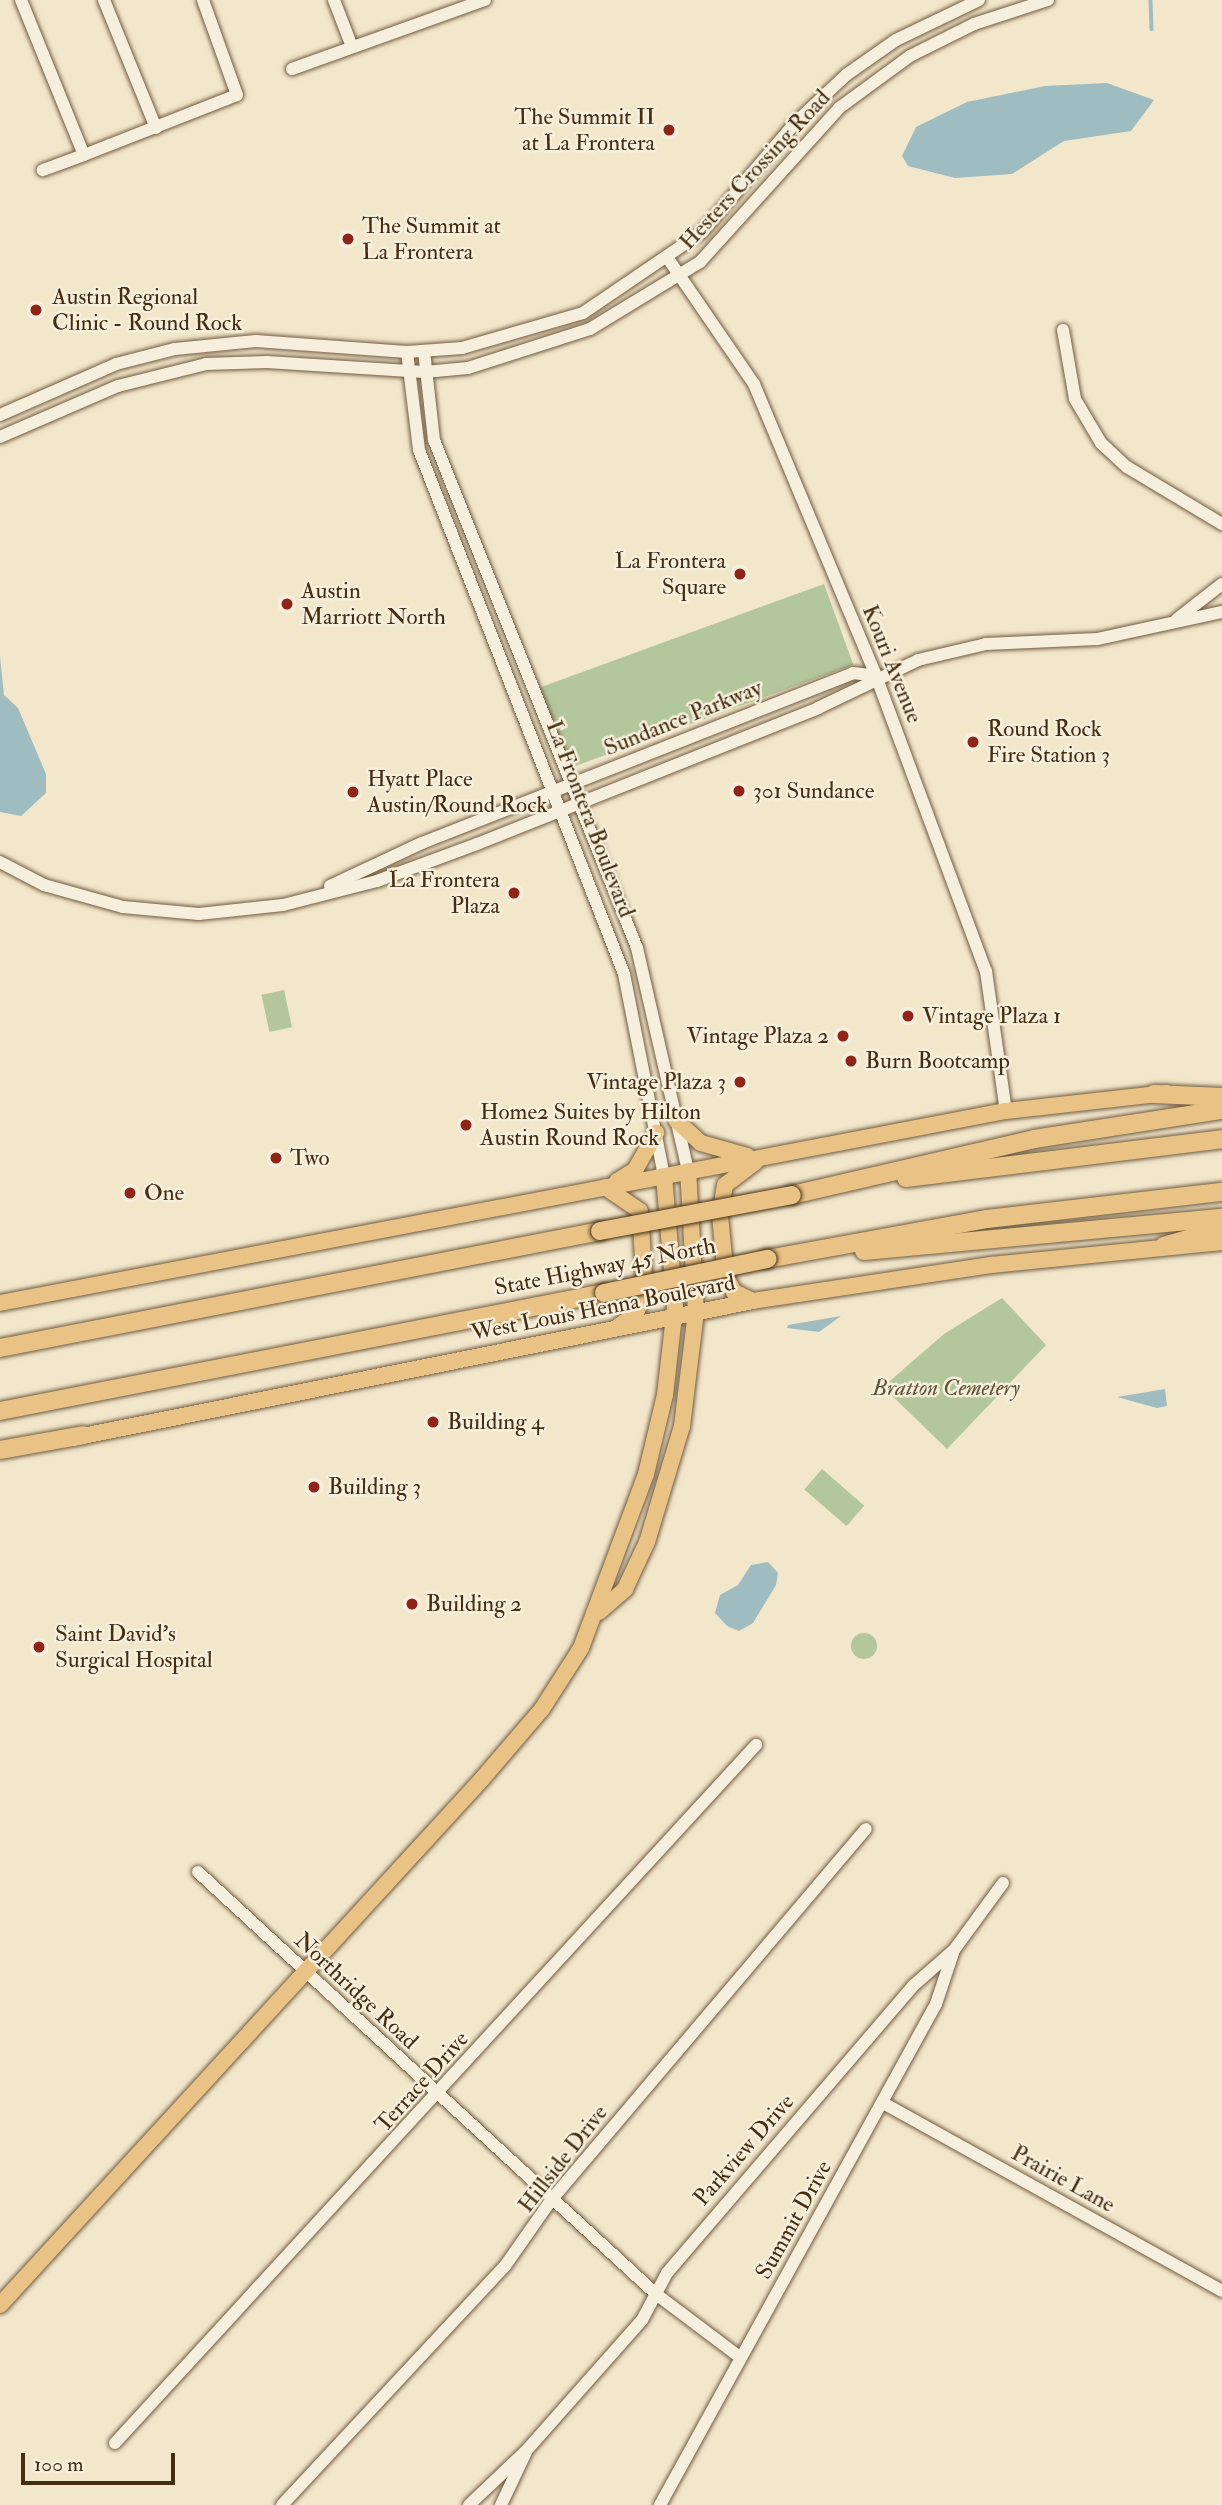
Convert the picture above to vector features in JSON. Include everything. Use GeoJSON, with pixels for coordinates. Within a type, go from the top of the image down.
{"type":"FeatureCollection","features":[{"type":"Feature","properties":{"kind":"highway"},"geometry":{"type":"LineString","coordinates":[[1154,1094],[1222,1097]]}},
{"type":"Feature","properties":{"kind":"highway"},"geometry":{"type":"LineString","coordinates":[[792,1195],[1034,1139],[1222,1110]]}},
{"type":"Feature","properties":{"kind":"highway","name":"State Highway 45 North"},"geometry":{"type":"LineString","coordinates":[[0,1348],[792,1195],[1074,1153],[1222,1139]]}},
{"type":"Feature","properties":{"kind":"highway","name":"State Highway 45 North"},"geometry":{"type":"LineString","coordinates":[[0,1411],[767,1259],[987,1219],[1222,1192]]}},
{"type":"Feature","properties":{"kind":"highway"},"geometry":{"type":"LineString","coordinates":[[767,1259],[1222,1218]]}},
{"type":"Feature","properties":{"kind":"highway"},"geometry":{"type":"LineString","coordinates":[[1164,1247],[1222,1228]]}},
{"type":"Feature","properties":{"kind":"highway"},"geometry":{"type":"LineString","coordinates":[[0,1450],[83,1436]]}},
{"type":"Feature","properties":{"kind":"main road"},"geometry":{"type":"LineString","coordinates":[[0,1303],[1006,1111],[1222,1087]]}},
{"type":"Feature","properties":{"kind":"main road"},"geometry":{"type":"LineString","coordinates":[[676,1120],[701,1143],[759,1158]]}},
{"type":"Feature","properties":{"kind":"main road"},"geometry":{"type":"LineString","coordinates":[[605,1187],[635,1170],[656,1133]]}},
{"type":"Feature","properties":{"kind":"main road"},"geometry":{"type":"LineString","coordinates":[[752,1301],[734,1292],[726,1277],[720,1202],[725,1185],[759,1158]]}},
{"type":"Feature","properties":{"kind":"main road","name":"La Frontera Boulevard"},"geometry":{"type":"LineString","coordinates":[[599,1612],[625,1589],[669,1479],[696,1312],[688,1171]]}},
{"type":"Feature","properties":{"kind":"main road","name":"La Frontera Boulevard"},"geometry":{"type":"LineString","coordinates":[[599,1612],[604,1578],[646,1474],[664,1395],[672,1317],[664,1175]]}},
{"type":"Feature","properties":{"kind":"main road"},"geometry":{"type":"LineString","coordinates":[[605,1187],[640,1211],[645,1290],[636,1314],[617,1328]]}},
{"type":"Feature","properties":{"kind":"main road","name":"West Louis Henna Boulevard"},"geometry":{"type":"LineString","coordinates":[[0,1457],[83,1436],[752,1301],[1164,1247],[1222,1242]]}},
{"type":"Feature","properties":{"kind":"main road"},"geometry":{"type":"LineString","coordinates":[[646,1474],[669,1479]]}},
{"type":"Feature","properties":{"kind":"main road"},"geometry":{"type":"LineString","coordinates":[[0,2305],[305,1973],[542,1709],[599,1612]]}},
{"type":"Feature","properties":{"kind":"street"},"geometry":{"type":"LineString","coordinates":[[21,0],[84,155]]}},
{"type":"Feature","properties":{"kind":"street"},"geometry":{"type":"LineString","coordinates":[[104,0],[156,128]]}},
{"type":"Feature","properties":{"kind":"street"},"geometry":{"type":"LineString","coordinates":[[43,170],[237,95],[203,0]]}},
{"type":"Feature","properties":{"kind":"street"},"geometry":{"type":"LineString","coordinates":[[334,0],[352,47]]}},
{"type":"Feature","properties":{"kind":"street","name":"Hesters Crossing Road"},"geometry":{"type":"LineString","coordinates":[[0,415],[116,364],[175,349],[285,341],[407,352],[543,329],[611,299],[669,260],[846,75],[895,40],[979,0]]}},
{"type":"Feature","properties":{"kind":"street","name":"Hesters Crossing Road"},"geometry":{"type":"LineString","coordinates":[[0,437],[118,386],[206,365],[267,362],[408,373],[425,372],[549,346],[621,314],[680,276],[727,237],[839,108],[910,57],[974,24],[1046,0]]}},
{"type":"Feature","properties":{"kind":"street"},"geometry":{"type":"LineString","coordinates":[[292,69],[477,1]]}},
{"type":"Feature","properties":{"kind":"street","name":"Kouri Avenue"},"geometry":{"type":"LineString","coordinates":[[669,260],[754,384],[876,676],[986,971],[1006,1111]]}},
{"type":"Feature","properties":{"kind":"street"},"geometry":{"type":"LineString","coordinates":[[1063,330],[1076,399],[1101,443],[1127,467],[1222,524]]}},
{"type":"Feature","properties":{"kind":"street","name":"La Frontera Boulevard"},"geometry":{"type":"LineString","coordinates":[[424,351],[434,440],[643,967],[688,1171]]}},
{"type":"Feature","properties":{"kind":"street","name":"La Frontera Boulevard"},"geometry":{"type":"LineString","coordinates":[[407,352],[419,450],[555,791],[626,983],[664,1175]]}},
{"type":"Feature","properties":{"kind":"street","name":"Sundance Parkway"},"geometry":{"type":"LineString","coordinates":[[1177,619],[1222,584]]}},
{"type":"Feature","properties":{"kind":"street","name":"Sundance Parkway"},"geometry":{"type":"LineString","coordinates":[[0,862],[44,885],[155,912],[247,911],[377,881],[818,708],[876,676],[986,645],[1097,639],[1177,619],[1222,612]]}},
{"type":"Feature","properties":{"kind":"street","name":"Sundance Parkway"},"geometry":{"type":"LineString","coordinates":[[314,894],[555,791],[853,673],[876,676]]}},
{"type":"Feature","properties":{"kind":"street","name":"Terrace Drive"},"geometry":{"type":"LineString","coordinates":[[115,2443],[439,2095],[756,1745]]}},
{"type":"Feature","properties":{"kind":"street","name":"Hillside Drive"},"geometry":{"type":"LineString","coordinates":[[282,2505],[505,2266],[552,2199],[866,1829]]}},
{"type":"Feature","properties":{"kind":"street","name":"Northridge Road"},"geometry":{"type":"LineString","coordinates":[[198,1872],[656,2294],[741,2358]]}},
{"type":"Feature","properties":{"kind":"street","name":"Parkview Drive"},"geometry":{"type":"LineString","coordinates":[[469,2505],[526,2451],[642,2320],[682,2255],[914,1985],[954,1950],[1003,1883]]}},
{"type":"Feature","properties":{"kind":"street","name":"Summit Drive"},"geometry":{"type":"LineString","coordinates":[[660,2505],[936,2004],[954,1950]]}},
{"type":"Feature","properties":{"kind":"street","name":"Prairie Lane"},"geometry":{"type":"LineString","coordinates":[[883,2103],[1222,2291]]}},
{"type":"Feature","properties":{"kind":"street","name":"Parkview Drive"},"geometry":{"type":"LineString","coordinates":[[501,2505],[526,2451]]}},
{"type":"Feature","properties":{"kind":"green space"},"geometry":{"type":"Polygon","coordinates":[[[824,584],[853,665],[569,768],[539,688],[824,584]]]}},
{"type":"Feature","properties":{"kind":"green space"},"geometry":{"type":"Polygon","coordinates":[[[284,990],[292,1027],[269,1032],[262,995],[284,990]]]}},
{"type":"Feature","properties":{"kind":"green space","name":"Bratton Cemetery"},"geometry":{"type":"Polygon","coordinates":[[[1002,1298],[1046,1345],[947,1449],[883,1387],[944,1334],[1002,1298]]]}},
{"type":"Feature","properties":{"kind":"green space"},"geometry":{"type":"Polygon","coordinates":[[[822,1469],[864,1506],[847,1526],[804,1489],[822,1469]]]}},
{"type":"Feature","properties":{"kind":"green space"},"geometry":{"type":"Polygon","coordinates":[[[864,1633],[873,1637],[877,1646],[873,1655],[864,1659],[855,1655],[851,1646],[855,1637],[864,1633]]]}},
{"type":"Feature","properties":{"kind":"water"},"geometry":{"type":"Polygon","coordinates":[[[1107,83],[1154,100],[1131,131],[1064,141],[1012,174],[955,178],[908,166],[902,156],[916,127],[967,102],[1045,86],[1107,83]]]}},
{"type":"Feature","properties":{"kind":"water"},"geometry":{"type":"Polygon","coordinates":[[[0,657],[4,695],[18,708],[46,774],[46,793],[21,816],[0,812],[0,657]]]}},
{"type":"Feature","properties":{"kind":"water"},"geometry":{"type":"Polygon","coordinates":[[[841,1316],[819,1332],[787,1328],[788,1325],[841,1316]]]}},
{"type":"Feature","properties":{"kind":"water"},"geometry":{"type":"Polygon","coordinates":[[[1165,1389],[1167,1406],[1157,1408],[1117,1397],[1165,1389]]]}},
{"type":"Feature","properties":{"kind":"water"},"geometry":{"type":"Polygon","coordinates":[[[768,1562],[778,1573],[776,1585],[753,1623],[739,1631],[727,1626],[715,1613],[720,1595],[738,1585],[751,1565],[768,1562]]]}},
{"type":"Feature","properties":{"kind":"waterway"},"geometry":{"type":"LineString","coordinates":[[1151,1],[1152,29]]}},
{"type":"Feature","properties":{"kind":"place","name":"The Summit II at La Frontera"},"geometry":{"type":"Point","coordinates":[669,130]}},
{"type":"Feature","properties":{"kind":"place","name":"The Summit at La Frontera"},"geometry":{"type":"Point","coordinates":[348,239]}},
{"type":"Feature","properties":{"kind":"place","name":"Austin Regional Clinic - Round Rock"},"geometry":{"type":"Point","coordinates":[36,310]}},
{"type":"Feature","properties":{"kind":"place","name":"La Frontera Square"},"geometry":{"type":"Point","coordinates":[740,574]}},
{"type":"Feature","properties":{"kind":"place","name":"Austin Marriott North"},"geometry":{"type":"Point","coordinates":[287,604]}},
{"type":"Feature","properties":{"kind":"place","name":"Round Rock Fire Station 3"},"geometry":{"type":"Point","coordinates":[973,742]}},
{"type":"Feature","properties":{"kind":"place","name":"301 Sundance"},"geometry":{"type":"Point","coordinates":[739,791]}},
{"type":"Feature","properties":{"kind":"place","name":"Hyatt Place Austin/Round Rock"},"geometry":{"type":"Point","coordinates":[353,792]}},
{"type":"Feature","properties":{"kind":"place","name":"La Frontera Plaza"},"geometry":{"type":"Point","coordinates":[514,893]}},
{"type":"Feature","properties":{"kind":"place","name":"Vintage Plaza 1"},"geometry":{"type":"Point","coordinates":[908,1016]}},
{"type":"Feature","properties":{"kind":"place","name":"Vintage Plaza 2"},"geometry":{"type":"Point","coordinates":[843,1036]}},
{"type":"Feature","properties":{"kind":"place","name":"Burn Bootcamp"},"geometry":{"type":"Point","coordinates":[851,1061]}},
{"type":"Feature","properties":{"kind":"place","name":"Vintage Plaza 3"},"geometry":{"type":"Point","coordinates":[740,1082]}},
{"type":"Feature","properties":{"kind":"place","name":"Home2 Suites by Hilton Austin Round Rock"},"geometry":{"type":"Point","coordinates":[466,1125]}},
{"type":"Feature","properties":{"kind":"place","name":"Two"},"geometry":{"type":"Point","coordinates":[276,1158]}},
{"type":"Feature","properties":{"kind":"place","name":"One"},"geometry":{"type":"Point","coordinates":[130,1193]}},
{"type":"Feature","properties":{"kind":"place","name":"Building 4"},"geometry":{"type":"Point","coordinates":[433,1422]}},
{"type":"Feature","properties":{"kind":"place","name":"Building 3"},"geometry":{"type":"Point","coordinates":[314,1487]}},
{"type":"Feature","properties":{"kind":"place","name":"Building 2"},"geometry":{"type":"Point","coordinates":[412,1604]}},
{"type":"Feature","properties":{"kind":"place","name":"Saint David's Surgical Hospital"},"geometry":{"type":"Point","coordinates":[39,1647]}}]}
